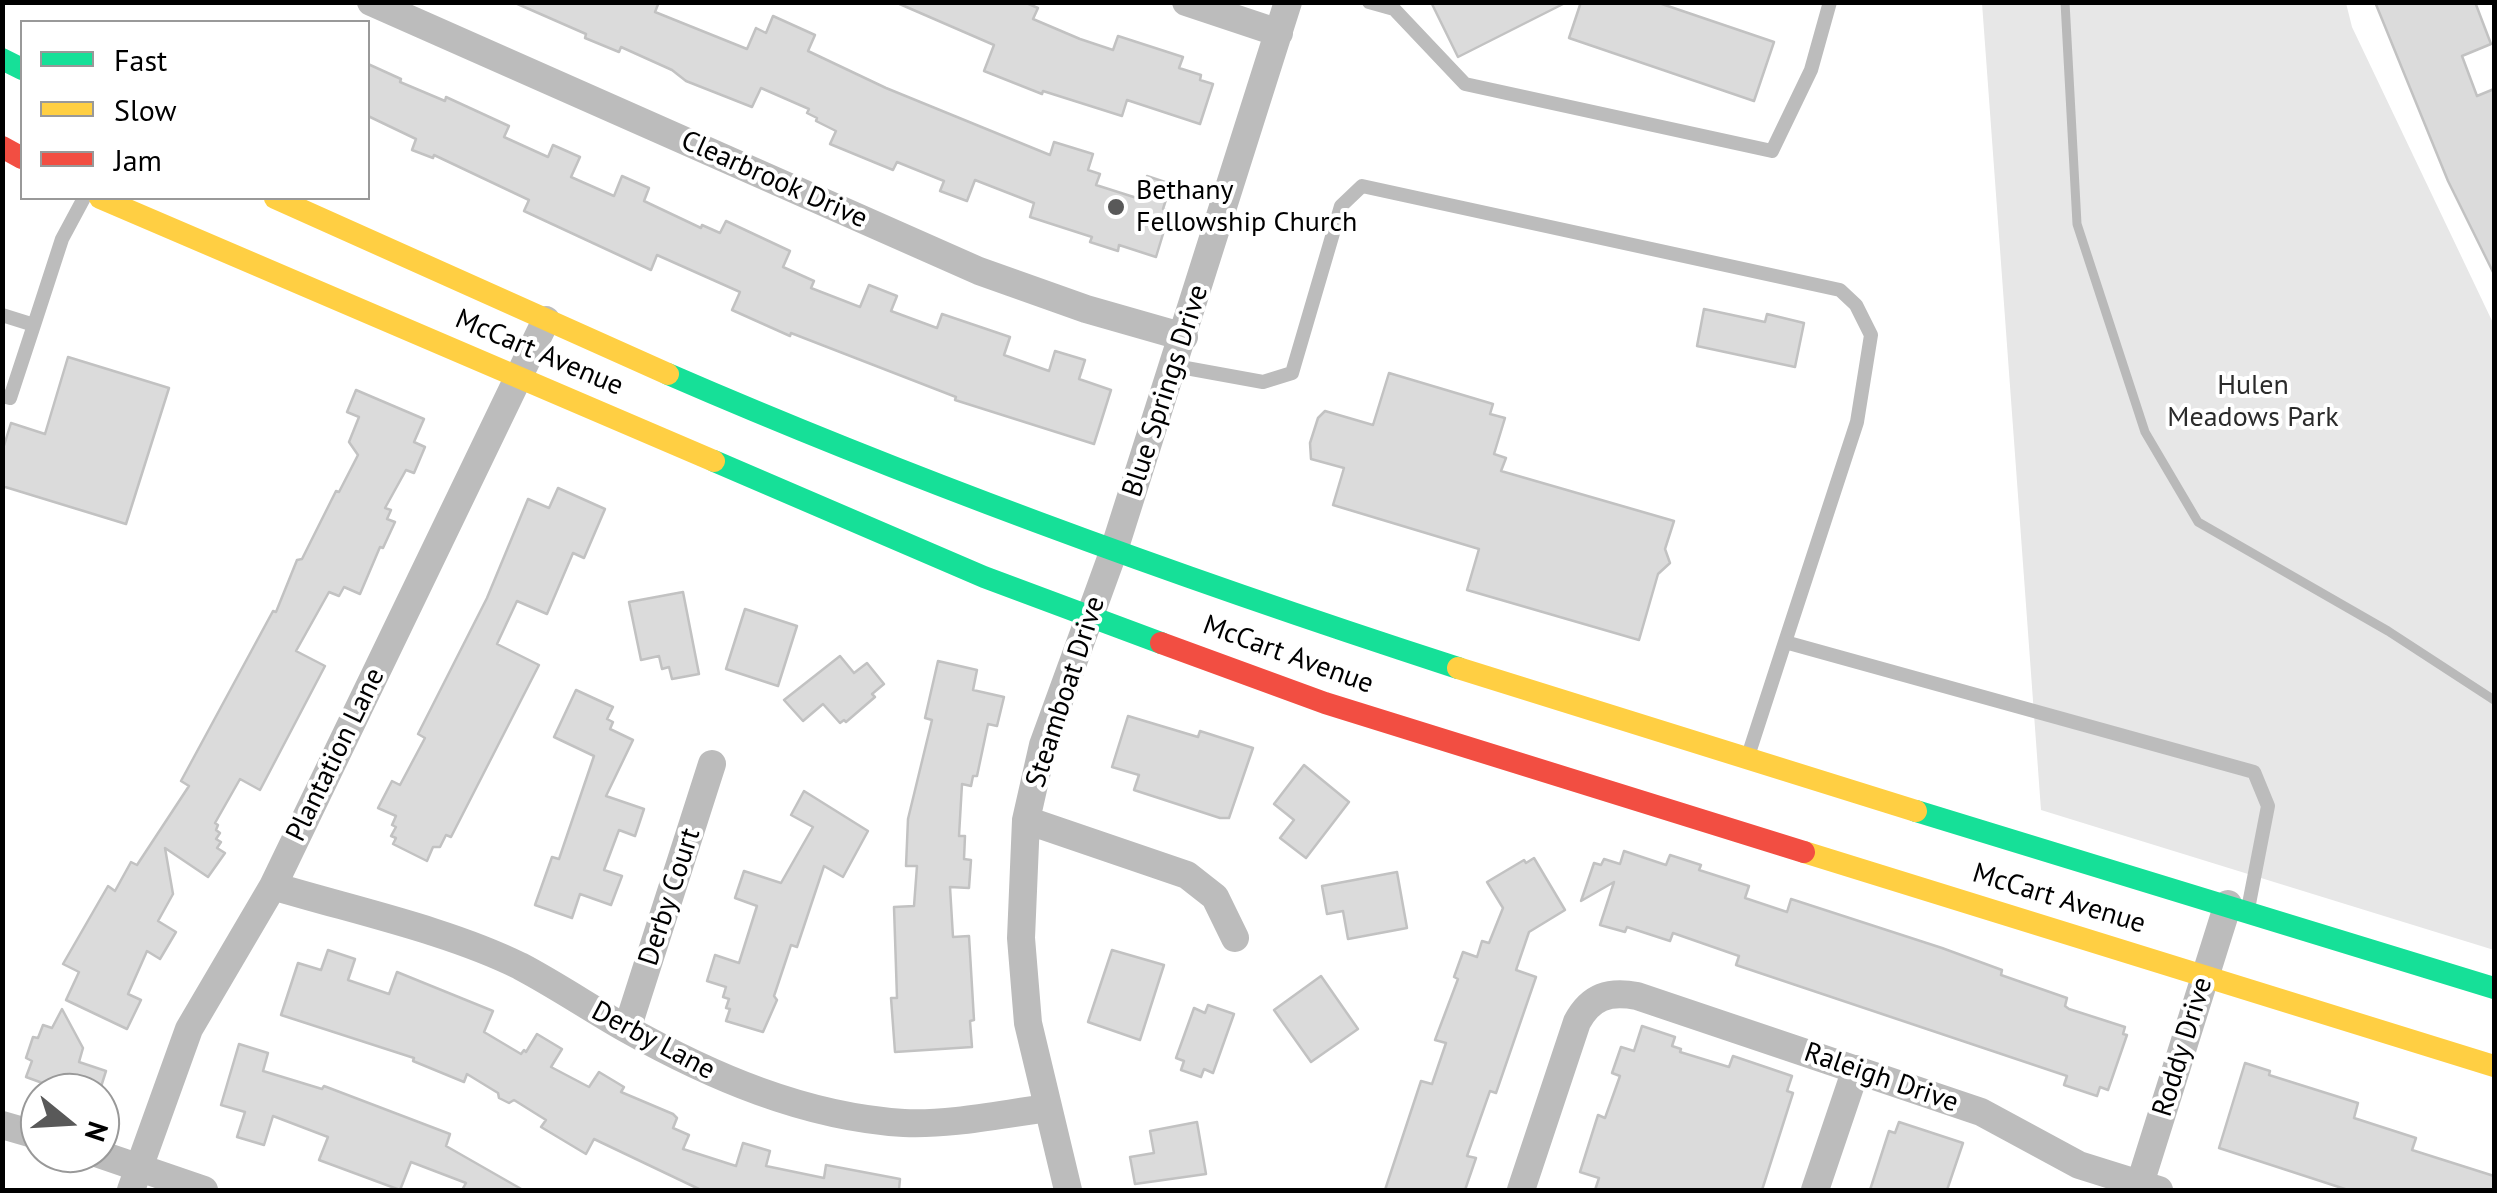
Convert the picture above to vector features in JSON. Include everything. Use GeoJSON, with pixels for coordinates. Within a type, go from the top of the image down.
{"type":"FeatureCollection","features":[{"type":"Feature","properties":{"kind":"main road","name":"McCart Avenue"},"geometry":{"type":"LineString","coordinates":[[105,200],[984,576],[1325,702],[2494,1066]]}},
{"type":"Feature","properties":{"kind":"main road","name":"McCart Avenue"},"geometry":{"type":"LineString","coordinates":[[279,200],[546,320],[958,493],[1114,550],[1367,638],[2494,988]]}},
{"type":"Feature","properties":{"kind":"street","name":"Clearbrook Drive"},"geometry":{"type":"LineString","coordinates":[[372,2],[979,271],[1086,310],[1184,337]]}},
{"type":"Feature","properties":{"kind":"street"},"geometry":{"type":"LineString","coordinates":[[1186,2],[1279,33]]}},
{"type":"Feature","properties":{"kind":"street","name":"Blue Springs Drive"},"geometry":{"type":"LineString","coordinates":[[1114,550],[1288,2]]}},
{"type":"Feature","properties":{"kind":"street","name":"Plantation Lane"},"geometry":{"type":"LineString","coordinates":[[135,1178],[190,1028],[273,886],[546,320]]}},
{"type":"Feature","properties":{"kind":"street","name":"Steamboat Drive"},"geometry":{"type":"LineString","coordinates":[[1068,1190],[1028,1023],[1020,938],[1026,820],[1043,746],[1114,550]]}},
{"type":"Feature","properties":{"kind":"street","name":"Derby Court"},"geometry":{"type":"LineString","coordinates":[[627,1029],[712,764]]}},
{"type":"Feature","properties":{"kind":"street"},"geometry":{"type":"LineString","coordinates":[[1026,820],[1188,876],[1215,897],[1235,938]]}},
{"type":"Feature","properties":{"kind":"street","name":"Derby Lane"},"geometry":{"type":"LineString","coordinates":[[273,886],[463,943],[519,966],[627,1029],[724,1079],[800,1104],[905,1123],[1048,1108]]}},
{"type":"Feature","properties":{"kind":"street","name":"Roddy Drive"},"geometry":{"type":"LineString","coordinates":[[2146,1189],[2206,976],[2238,907]]}},
{"type":"Feature","properties":{"kind":"street","name":"Raleigh Drive"},"geometry":{"type":"LineString","coordinates":[[1521,1190],[1577,1022],[1594,998],[1611,993],[1637,996],[2000,1120],[2079,1165],[2146,1189]]}},
{"type":"Feature","properties":{"kind":"street"},"geometry":{"type":"LineString","coordinates":[[1816,1190],[1856,1069]]}},
{"type":"Feature","properties":{"kind":"street"},"geometry":{"type":"LineString","coordinates":[[135,1178],[204,1190]]}},
{"type":"Feature","properties":{"kind":"lane"},"geometry":{"type":"LineString","coordinates":[[1369,2],[1394,9],[1465,84],[1772,151],[1811,70],[1830,2]]}},
{"type":"Feature","properties":{"kind":"lane"},"geometry":{"type":"LineString","coordinates":[[1175,366],[1263,382],[1292,374],[1341,206],[1362,186],[1840,290],[1856,306],[1870,335],[1856,422],[1748,758]]}},
{"type":"Feature","properties":{"kind":"lane"},"geometry":{"type":"LineString","coordinates":[[2,396],[10,398],[62,239],[83,200]]}},
{"type":"Feature","properties":{"kind":"lane"},"geometry":{"type":"LineString","coordinates":[[2,315],[34,324]]}},
{"type":"Feature","properties":{"kind":"lane"},"geometry":{"type":"LineString","coordinates":[[1785,642],[2254,772],[2268,806],[2238,907]]}},
{"type":"Feature","properties":{"kind":"green space","name":"Hulen Meadows Park"},"geometry":{"type":"Polygon","coordinates":[[[1982,3],[2346,3],[2352,27],[2494,325],[2494,950],[2041,810],[1982,3]]]}},
{"type":"Feature","properties":{"kind":"building"},"geometry":{"type":"Polygon","coordinates":[[[513,2],[659,2],[655,12],[747,49],[756,28],[766,33],[773,16],[815,35],[808,51],[886,88],[1050,155],[1054,142],[1093,154],[1088,170],[1100,174],[1096,185],[1140,199],[1147,176],[1171,184],[1163,209],[1170,211],[1156,257],[1119,245],[1118,251],[1090,242],[1092,237],[1030,217],[1034,203],[975,180],[967,201],[940,191],[944,181],[897,162],[893,170],[830,144],[836,131],[816,121],[807,113],[809,109],[761,88],[752,107],[686,81],[672,70],[621,47],[619,52],[585,38],[586,34],[513,2]]]}},
{"type":"Feature","properties":{"kind":"building"},"geometry":{"type":"Polygon","coordinates":[[[895,2],[1024,2],[1038,8],[1033,19],[1080,39],[1113,50],[1118,36],[1183,57],[1179,68],[1201,75],[1200,80],[1213,84],[1200,124],[1127,100],[1122,116],[1043,91],[1042,94],[984,71],[994,45],[895,2]]]}},
{"type":"Feature","properties":{"kind":"building"},"geometry":{"type":"Polygon","coordinates":[[[1431,2],[1567,2],[1458,57],[1431,2]]]}},
{"type":"Feature","properties":{"kind":"building"},"geometry":{"type":"Polygon","coordinates":[[[1581,2],[1656,2],[1774,42],[1754,101],[1569,38],[1581,2]]]}},
{"type":"Feature","properties":{"kind":"building"},"geometry":{"type":"Polygon","coordinates":[[[2375,2],[2475,2],[2491,44],[2462,56],[2477,96],[2494,89],[2494,274],[2448,181],[2375,2]]]}},
{"type":"Feature","properties":{"kind":"building"},"geometry":{"type":"Polygon","coordinates":[[[370,65],[401,79],[400,82],[445,101],[446,97],[509,126],[504,137],[548,157],[553,145],[580,157],[571,177],[614,196],[622,176],[649,188],[644,201],[701,228],[702,225],[720,233],[726,221],[790,251],[783,267],[814,281],[811,288],[860,307],[869,285],[897,296],[891,311],[937,328],[942,314],[1010,337],[1004,355],[1049,371],[1055,351],[1085,360],[1079,379],[1111,390],[1094,444],[955,400],[956,397],[791,333],[790,336],[732,310],[740,292],[657,255],[651,270],[524,211],[529,200],[434,155],[433,158],[412,150],[416,139],[370,117],[370,65]]]}},
{"type":"Feature","properties":{"kind":"building"},"geometry":{"type":"Polygon","coordinates":[[[1704,309],[1765,322],[1767,314],[1804,323],[1795,367],[1697,346],[1704,309]]]}},
{"type":"Feature","properties":{"kind":"building"},"geometry":{"type":"Polygon","coordinates":[[[68,357],[169,388],[126,524],[2,486],[2,452],[11,423],[45,434],[68,357]]]}},
{"type":"Feature","properties":{"kind":"building"},"geometry":{"type":"Polygon","coordinates":[[[1389,373],[1493,404],[1490,414],[1505,418],[1494,454],[1506,458],[1501,471],[1674,521],[1665,549],[1670,563],[1658,574],[1639,640],[1467,590],[1479,549],[1333,505],[1344,468],[1311,459],[1310,443],[1318,418],[1325,411],[1373,425],[1389,373]]]}},
{"type":"Feature","properties":{"kind":"building"},"geometry":{"type":"Polygon","coordinates":[[[356,390],[424,419],[414,442],[425,447],[414,473],[406,470],[385,508],[391,510],[387,519],[395,522],[360,594],[344,587],[339,596],[329,592],[296,651],[325,666],[260,790],[240,779],[215,823],[220,833],[216,839],[221,842],[217,848],[225,853],[208,877],[165,848],[173,894],[158,921],[176,932],[160,959],[147,951],[128,994],[141,1000],[127,1029],[66,1000],[79,972],[63,964],[108,886],[115,891],[131,862],[137,865],[189,786],[181,781],[273,611],[276,612],[297,560],[302,559],[358,455],[349,442],[359,417],[347,412],[356,390]]]}},
{"type":"Feature","properties":{"kind":"building"},"geometry":{"type":"Polygon","coordinates":[[[558,488],[605,509],[584,558],[573,553],[547,614],[517,601],[497,644],[539,665],[451,837],[446,835],[440,847],[433,847],[427,861],[393,844],[396,838],[391,836],[396,827],[392,825],[396,816],[378,808],[392,781],[400,785],[425,738],[418,734],[487,598],[528,499],[549,508],[558,488]]]}},
{"type":"Feature","properties":{"kind":"building"},"geometry":{"type":"Polygon","coordinates":[[[683,592],[699,674],[672,679],[669,667],[662,669],[659,656],[641,660],[629,602],[683,592]]]}},
{"type":"Feature","properties":{"kind":"building"},"geometry":{"type":"Polygon","coordinates":[[[745,609],[797,626],[778,686],[726,669],[745,609]]]}},
{"type":"Feature","properties":{"kind":"building"},"geometry":{"type":"Polygon","coordinates":[[[840,656],[854,673],[867,663],[884,684],[846,722],[840,723],[823,704],[803,721],[784,700],[840,656]]]}},
{"type":"Feature","properties":{"kind":"building"},"geometry":{"type":"Polygon","coordinates":[[[938,661],[977,670],[973,690],[1004,697],[997,726],[988,724],[977,776],[973,776],[971,786],[962,784],[959,836],[965,836],[964,859],[971,860],[969,888],[950,887],[953,937],[969,936],[972,1047],[895,1052],[891,998],[897,998],[894,907],[914,906],[917,866],[906,866],[908,819],[932,720],[925,718],[938,661]]]}},
{"type":"Feature","properties":{"kind":"building"},"geometry":{"type":"Polygon","coordinates":[[[576,690],[613,707],[607,719],[613,722],[610,729],[633,740],[606,796],[644,809],[635,836],[619,830],[604,870],[622,876],[611,905],[580,894],[572,918],[535,905],[552,857],[559,859],[594,756],[554,737],[576,690]]]}},
{"type":"Feature","properties":{"kind":"building"},"geometry":{"type":"Polygon","coordinates":[[[1128,716],[1198,737],[1200,731],[1253,748],[1229,818],[1134,790],[1139,775],[1112,767],[1128,716]]]}},
{"type":"Feature","properties":{"kind":"building"},"geometry":{"type":"Polygon","coordinates":[[[1304,765],[1349,802],[1306,858],[1280,838],[1294,820],[1274,804],[1304,765]]]}},
{"type":"Feature","properties":{"kind":"building"},"geometry":{"type":"Polygon","coordinates":[[[804,791],[868,831],[843,877],[824,866],[797,947],[791,945],[774,996],[777,1000],[763,1032],[726,1021],[730,1009],[726,1008],[729,999],[723,997],[726,987],[707,981],[715,955],[739,963],[757,906],[735,898],[744,871],[781,883],[813,827],[791,815],[804,791]]]}},
{"type":"Feature","properties":{"kind":"building"},"geometry":{"type":"Polygon","coordinates":[[[1624,851],[1666,865],[1670,855],[1701,865],[1699,870],[1749,886],[1745,898],[1787,912],[1791,899],[1942,948],[2002,970],[2001,975],[2067,998],[2065,1006],[2069,1009],[2125,1027],[2123,1034],[2127,1035],[2108,1090],[2100,1087],[2097,1096],[2064,1085],[2067,1076],[1736,965],[1739,956],[1673,933],[1670,941],[1627,927],[1625,932],[1600,925],[1614,882],[1581,901],[1594,863],[1601,865],[1604,859],[1620,864],[1624,851]]]}},
{"type":"Feature","properties":{"kind":"building"},"geometry":{"type":"Polygon","coordinates":[[[1534,858],[1565,910],[1529,932],[1516,970],[1536,977],[1496,1093],[1490,1091],[1467,1156],[1476,1158],[1465,1190],[1385,1190],[1421,1081],[1432,1084],[1446,1043],[1435,1040],[1458,979],[1454,977],[1463,952],[1477,957],[1482,941],[1489,943],[1503,908],[1487,882],[1534,858]]]}},
{"type":"Feature","properties":{"kind":"building"},"geometry":{"type":"Polygon","coordinates":[[[1397,872],[1407,928],[1348,939],[1343,911],[1327,914],[1322,886],[1397,872]]]}},
{"type":"Feature","properties":{"kind":"building"},"geometry":{"type":"Polygon","coordinates":[[[328,950],[355,959],[348,980],[389,994],[397,972],[493,1011],[484,1032],[521,1054],[537,1034],[562,1049],[551,1067],[589,1087],[599,1072],[624,1087],[621,1092],[673,1114],[677,1118],[673,1128],[689,1135],[683,1149],[736,1166],[743,1143],[770,1151],[766,1166],[824,1178],[826,1165],[900,1179],[899,1190],[701,1190],[594,1139],[586,1154],[541,1127],[546,1120],[514,1100],[509,1103],[499,1098],[498,1093],[467,1074],[464,1082],[413,1061],[414,1058],[281,1015],[298,963],[321,970],[328,950]]]}},
{"type":"Feature","properties":{"kind":"building"},"geometry":{"type":"Polygon","coordinates":[[[1112,950],[1164,965],[1140,1040],[1088,1022],[1112,950]]]}},
{"type":"Feature","properties":{"kind":"building"},"geometry":{"type":"Polygon","coordinates":[[[1321,976],[1358,1029],[1311,1062],[1274,1010],[1321,976]]]}},
{"type":"Feature","properties":{"kind":"building"},"geometry":{"type":"Polygon","coordinates":[[[1208,1005],[1234,1014],[1213,1073],[1204,1069],[1201,1077],[1181,1070],[1184,1061],[1176,1058],[1194,1008],[1205,1013],[1208,1005]]]}},
{"type":"Feature","properties":{"kind":"building"},"geometry":{"type":"Polygon","coordinates":[[[62,1009],[83,1048],[79,1062],[105,1073],[28,1073],[32,1061],[26,1058],[33,1037],[38,1038],[43,1025],[52,1028],[62,1009]]]}},
{"type":"Feature","properties":{"kind":"building"},"geometry":{"type":"Polygon","coordinates":[[[1642,1026],[1675,1037],[1672,1046],[1680,1052],[1729,1067],[1733,1056],[1792,1076],[1787,1091],[1793,1093],[1762,1190],[1595,1190],[1599,1178],[1580,1172],[1598,1115],[1605,1118],[1620,1076],[1612,1073],[1621,1047],[1634,1051],[1642,1026]]]}},
{"type":"Feature","properties":{"kind":"building"},"geometry":{"type":"Polygon","coordinates":[[[239,1044],[268,1053],[263,1071],[322,1089],[324,1086],[450,1134],[446,1146],[523,1190],[462,1190],[466,1183],[411,1162],[400,1190],[319,1160],[328,1137],[273,1116],[264,1145],[237,1137],[245,1112],[221,1105],[239,1044]]]}},
{"type":"Feature","properties":{"kind":"building"},"geometry":{"type":"Polygon","coordinates":[[[2245,1063],[2270,1071],[2269,1075],[2358,1103],[2354,1118],[2416,1138],[2412,1150],[2494,1176],[2494,1190],[2348,1190],[2219,1148],[2245,1063]]]}},
{"type":"Feature","properties":{"kind":"building"},"geometry":{"type":"Polygon","coordinates":[[[1197,1122],[1206,1174],[1135,1184],[1130,1157],[1154,1153],[1150,1131],[1197,1122]]]}},
{"type":"Feature","properties":{"kind":"building"},"geometry":{"type":"Polygon","coordinates":[[[1899,1122],[1963,1143],[1947,1190],[1870,1190],[1889,1131],[1895,1133],[1899,1122]]]}},
{"type":"Feature","properties":{"kind":"waterway"},"geometry":{"type":"LineString","coordinates":[[2065,2],[2077,224],[2145,432],[2198,522],[2388,631],[2494,700]]}},
{"type":"Feature","properties":{"kind":"traffic: fast"},"geometry":{"type":"LineString","coordinates":[[2,59],[20,68]]}},
{"type":"Feature","properties":{"kind":"traffic: fast"},"geometry":{"type":"LineString","coordinates":[[668,374],[1059,530],[1458,668]]}},
{"type":"Feature","properties":{"kind":"traffic: fast"},"geometry":{"type":"LineString","coordinates":[[714,461],[984,577],[1161,643]]}},
{"type":"Feature","properties":{"kind":"traffic: fast"},"geometry":{"type":"LineString","coordinates":[[1916,811],[2494,988]]}},
{"type":"Feature","properties":{"kind":"traffic: slow"},"geometry":{"type":"LineString","coordinates":[[105,200],[714,461]]}},
{"type":"Feature","properties":{"kind":"traffic: slow"},"geometry":{"type":"LineString","coordinates":[[279,200],[668,374]]}},
{"type":"Feature","properties":{"kind":"traffic: slow"},"geometry":{"type":"LineString","coordinates":[[1458,668],[1916,811]]}},
{"type":"Feature","properties":{"kind":"traffic: slow"},"geometry":{"type":"LineString","coordinates":[[1804,852],[2494,1066]]}},
{"type":"Feature","properties":{"kind":"traffic: jam"},"geometry":{"type":"LineString","coordinates":[[2,147],[20,157]]}},
{"type":"Feature","properties":{"kind":"traffic: jam"},"geometry":{"type":"LineString","coordinates":[[1161,643],[1325,703],[1804,852]]}},
{"type":"Feature","properties":{"kind":"place","name":"Bethany Fellowship Church"},"geometry":{"type":"Point","coordinates":[1116,207]}}]}
